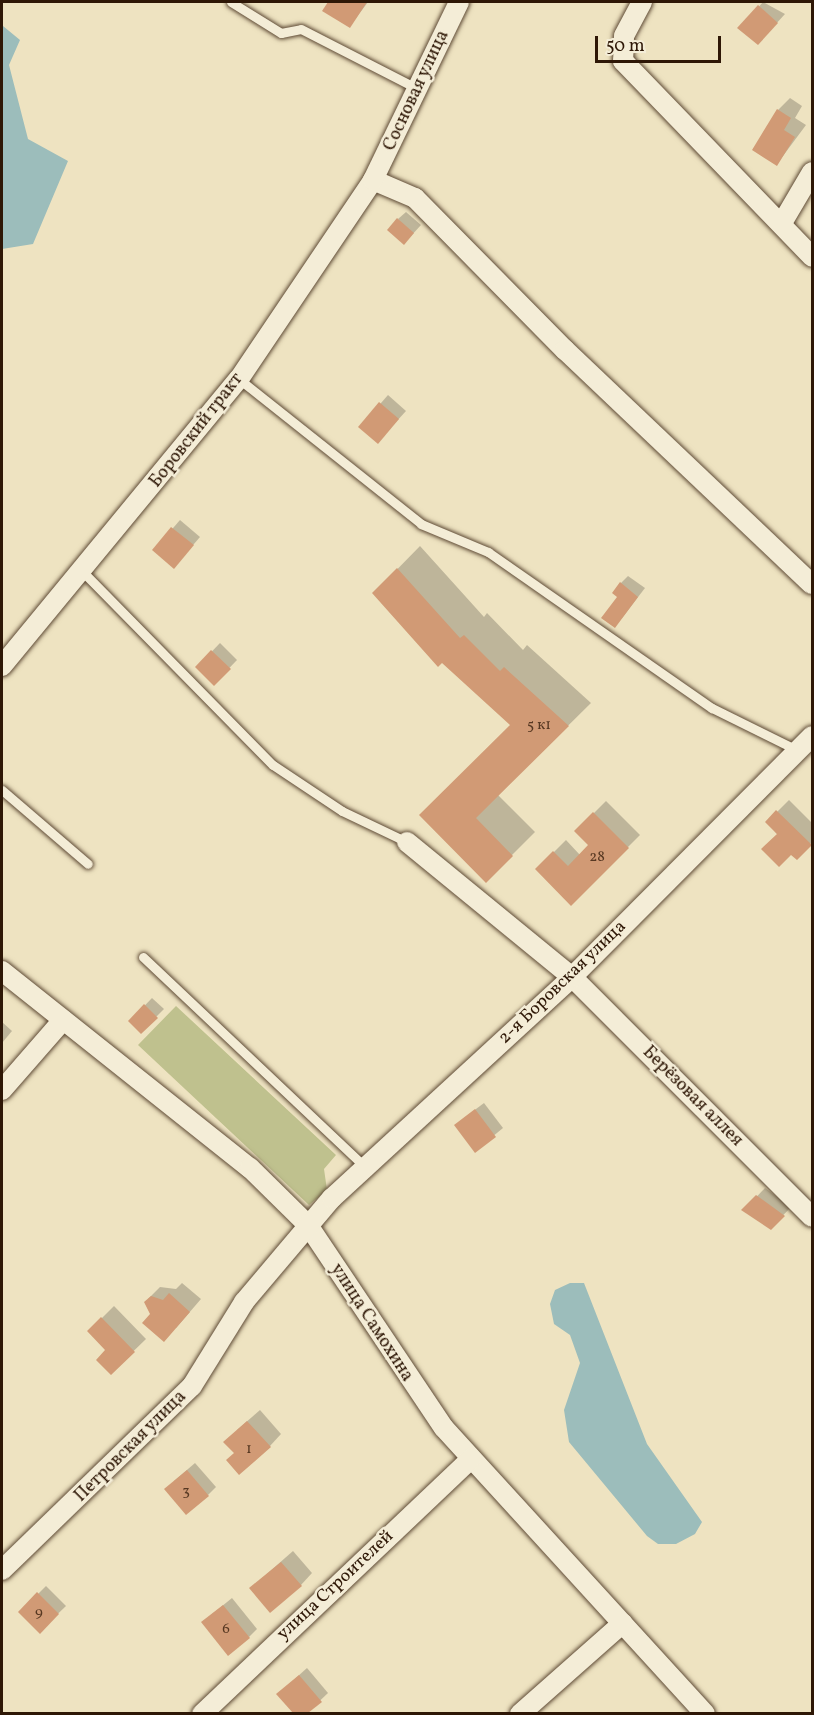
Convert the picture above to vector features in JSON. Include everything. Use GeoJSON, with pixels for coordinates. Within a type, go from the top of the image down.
{"type":"FeatureCollection","features":[{"type":"Feature","properties":{"kind":"street","name":"Сосновая улица"},"geometry":{"type":"LineString","coordinates":[[373,180],[459,2]]}},
{"type":"Feature","properties":{"kind":"street"},"geometry":{"type":"LineString","coordinates":[[642,2],[624,36],[623,61],[813,257]]}},
{"type":"Feature","properties":{"kind":"street"},"geometry":{"type":"LineString","coordinates":[[782,224],[813,172]]}},
{"type":"Feature","properties":{"kind":"street"},"geometry":{"type":"LineString","coordinates":[[373,180],[415,198],[565,350],[813,584]]}},
{"type":"Feature","properties":{"kind":"street","name":"Боровский тракт"},"geometry":{"type":"LineString","coordinates":[[2,666],[84,573],[239,379],[373,180]]}},
{"type":"Feature","properties":{"kind":"street","name":"2-я Боровская улица"},"geometry":{"type":"LineString","coordinates":[[308,1225],[365,1167],[572,977],[813,736]]}},
{"type":"Feature","properties":{"kind":"street","name":"Берёзовая аллея"},"geometry":{"type":"LineString","coordinates":[[407,842],[572,977],[813,1217]]}},
{"type":"Feature","properties":{"kind":"street","name":"улица Самохина"},"geometry":{"type":"LineString","coordinates":[[2,971],[250,1168],[308,1225],[399,1367],[471,1459],[705,1713]]}},
{"type":"Feature","properties":{"kind":"street"},"geometry":{"type":"LineString","coordinates":[[2,1090],[63,1020]]}},
{"type":"Feature","properties":{"kind":"street","name":"Петровская улица"},"geometry":{"type":"LineString","coordinates":[[2,1570],[192,1386],[244,1302],[308,1225]]}},
{"type":"Feature","properties":{"kind":"street","name":"улица Строителей"},"geometry":{"type":"LineString","coordinates":[[202,1713],[471,1459]]}},
{"type":"Feature","properties":{"kind":"street"},"geometry":{"type":"LineString","coordinates":[[520,1713],[623,1623]]}},
{"type":"Feature","properties":{"kind":"lane"},"geometry":{"type":"LineString","coordinates":[[231,2],[280,33],[301,29],[418,89]]}},
{"type":"Feature","properties":{"kind":"lane"},"geometry":{"type":"LineString","coordinates":[[239,379],[422,524],[488,552],[712,708],[799,751]]}},
{"type":"Feature","properties":{"kind":"lane"},"geometry":{"type":"LineString","coordinates":[[84,573],[273,765],[342,811],[407,842]]}},
{"type":"Feature","properties":{"kind":"lane"},"geometry":{"type":"LineString","coordinates":[[2,790],[88,864]]}},
{"type":"Feature","properties":{"kind":"lane"},"geometry":{"type":"LineString","coordinates":[[143,957],[365,1167]]}},
{"type":"Feature","properties":{"kind":"green space"},"geometry":{"type":"Polygon","coordinates":[[[176,1006],[336,1155],[324,1169],[327,1190],[309,1205],[138,1045],[176,1006]]]}},
{"type":"Feature","properties":{"kind":"water"},"geometry":{"type":"Polygon","coordinates":[[[3,26],[20,40],[9,65],[28,139],[68,161],[33,244],[2,249],[3,26]]]}},
{"type":"Feature","properties":{"kind":"water"},"geometry":{"type":"Polygon","coordinates":[[[570,1283],[584,1283],[647,1444],[702,1522],[695,1534],[676,1544],[658,1544],[647,1536],[569,1442],[564,1410],[580,1363],[570,1335],[554,1324],[550,1304],[555,1290],[570,1283]]]}},
{"type":"Feature","properties":{"kind":"building"},"geometry":{"type":"Polygon","coordinates":[[[328,2],[367,2],[350,28],[322,11],[328,2]]]}},
{"type":"Feature","properties":{"kind":"building"},"geometry":{"type":"Polygon","coordinates":[[[758,5],[778,23],[758,45],[737,28],[758,5]]]}},
{"type":"Feature","properties":{"kind":"building"},"geometry":{"type":"Polygon","coordinates":[[[777,109],[791,118],[784,130],[795,137],[777,166],[752,150],[777,109]]]}},
{"type":"Feature","properties":{"kind":"building"},"geometry":{"type":"Polygon","coordinates":[[[397,218],[414,233],[404,245],[387,230],[397,218]]]}},
{"type":"Feature","properties":{"kind":"building"},"geometry":{"type":"Polygon","coordinates":[[[379,402],[399,419],[378,444],[358,427],[379,402]]]}},
{"type":"Feature","properties":{"kind":"building"},"geometry":{"type":"Polygon","coordinates":[[[171,527],[194,545],[174,569],[152,550],[171,527]]]}},
{"type":"Feature","properties":{"kind":"building"},"geometry":{"type":"Polygon","coordinates":[[[397,568],[460,638],[464,635],[500,671],[504,667],[569,726],[476,818],[513,856],[486,883],[419,815],[510,725],[442,663],[438,667],[372,593],[397,568]]]}},
{"type":"Feature","properties":{"kind":"building"},"geometry":{"type":"Polygon","coordinates":[[[620,582],[638,597],[615,628],[601,618],[617,597],[612,593],[620,582]]]}},
{"type":"Feature","properties":{"kind":"building"},"geometry":{"type":"Polygon","coordinates":[[[211,650],[231,669],[214,686],[195,667],[211,650]]]}},
{"type":"Feature","properties":{"kind":"building"},"geometry":{"type":"Polygon","coordinates":[[[776,810],[812,845],[797,860],[791,855],[779,867],[761,849],[777,834],[765,822],[776,810]]]}},
{"type":"Feature","properties":{"kind":"building"},"geometry":{"type":"Polygon","coordinates":[[[593,812],[629,848],[571,906],[535,869],[553,851],[568,866],[588,845],[574,831],[593,812]]]}},
{"type":"Feature","properties":{"kind":"building"},"geometry":{"type":"Polygon","coordinates":[[[144,1004],[158,1018],[141,1034],[128,1021],[144,1004]]]}},
{"type":"Feature","properties":{"kind":"building"},"geometry":{"type":"Polygon","coordinates":[[[475,1109],[496,1137],[475,1153],[454,1125],[475,1109]]]}},
{"type":"Feature","properties":{"kind":"building"},"geometry":{"type":"Polygon","coordinates":[[[756,1195],[785,1216],[771,1230],[741,1210],[756,1195]]]}},
{"type":"Feature","properties":{"kind":"building"},"geometry":{"type":"Polygon","coordinates":[[[169,1293],[190,1312],[164,1342],[142,1323],[150,1314],[144,1302],[151,1296],[163,1300],[169,1293]]]}},
{"type":"Feature","properties":{"kind":"building"},"geometry":{"type":"Polygon","coordinates":[[[101,1317],[135,1352],[111,1375],[96,1360],[105,1350],[87,1331],[101,1317]]]}},
{"type":"Feature","properties":{"kind":"building"},"geometry":{"type":"Polygon","coordinates":[[[247,1421],[271,1447],[239,1475],[226,1460],[234,1453],[223,1442],[247,1421]]]}},
{"type":"Feature","properties":{"kind":"building"},"geometry":{"type":"Polygon","coordinates":[[[187,1470],[209,1496],[186,1515],[164,1489],[187,1470]]]}},
{"type":"Feature","properties":{"kind":"building"},"geometry":{"type":"Polygon","coordinates":[[[281,1562],[302,1586],[270,1613],[249,1588],[281,1562]]]}},
{"type":"Feature","properties":{"kind":"building"},"geometry":{"type":"Polygon","coordinates":[[[37,1592],[59,1614],[40,1634],[18,1612],[37,1592]]]}},
{"type":"Feature","properties":{"kind":"building"},"geometry":{"type":"Polygon","coordinates":[[[223,1605],[250,1638],[228,1656],[201,1622],[223,1605]]]}},
{"type":"Feature","properties":{"kind":"building"},"geometry":{"type":"Polygon","coordinates":[[[299,1675],[322,1702],[308,1713],[293,1713],[276,1694],[299,1675]]]}}]}
